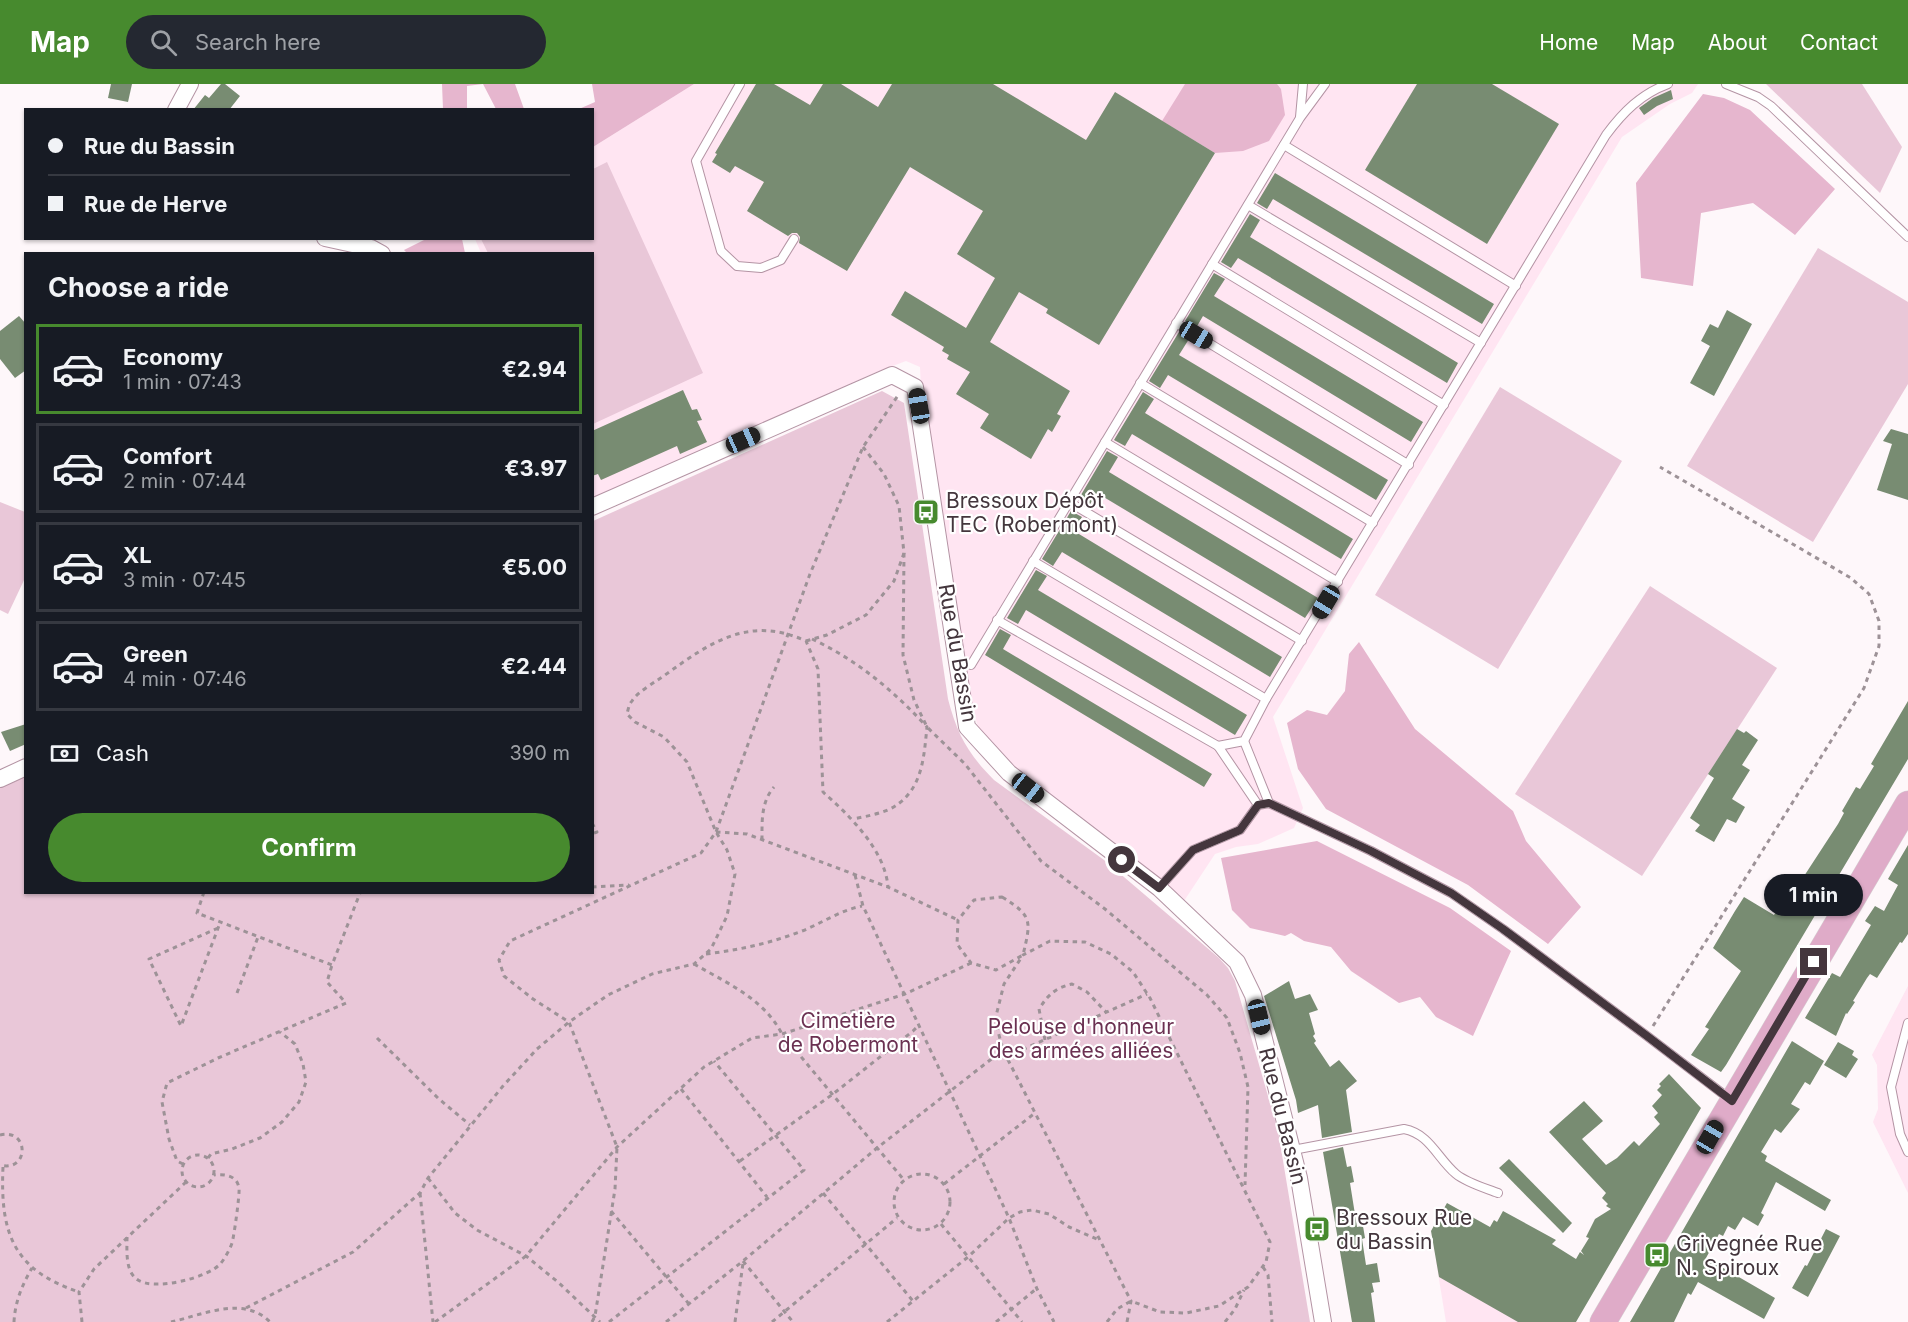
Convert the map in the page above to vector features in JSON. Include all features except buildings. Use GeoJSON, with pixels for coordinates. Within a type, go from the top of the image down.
{"type":"FeatureCollection","features":[{"type":"Feature","properties":{"kind":"main road"},"geometry":{"type":"LineString","coordinates":[[1603,1322],[1908,804]]}},
{"type":"Feature","properties":{"kind":"street"},"geometry":{"type":"LineString","coordinates":[[177,108],[190,84]]}},
{"type":"Feature","properties":{"kind":"street"},"geometry":{"type":"LineString","coordinates":[[334,240],[371,248],[378,252]]}},
{"type":"Feature","properties":{"kind":"street"},"geometry":{"type":"LineString","coordinates":[[594,506],[892,375],[907,382]]}},
{"type":"Feature","properties":{"kind":"street","name":"Rue du Bassin"},"geometry":{"type":"LineString","coordinates":[[907,382],[915,387],[919,406],[967,727],[1009,773],[1159,888],[1237,962],[1253,995],[1293,1150],[1323,1322]]}},
{"type":"Feature","properties":{"kind":"street"},"geometry":{"type":"LineString","coordinates":[[0,779],[24,768]]}},
{"type":"Feature","properties":{"kind":"lane"},"geometry":{"type":"LineString","coordinates":[[740,84],[696,161],[721,251],[737,266],[761,268],[781,260],[794,240]]}},
{"type":"Feature","properties":{"kind":"lane"},"geometry":{"type":"LineString","coordinates":[[1300,118],[1303,84]]}},
{"type":"Feature","properties":{"kind":"lane"},"geometry":{"type":"LineString","coordinates":[[971,664],[1300,118],[1325,84]]}},
{"type":"Feature","properties":{"kind":"lane"},"geometry":{"type":"LineString","coordinates":[[1218,747],[1244,741],[1266,699],[1606,135],[1619,117],[1638,99],[1668,84]]}},
{"type":"Feature","properties":{"kind":"lane"},"geometry":{"type":"LineString","coordinates":[[1726,84],[1758,97],[1771,106],[1908,237]]}},
{"type":"Feature","properties":{"kind":"lane"},"geometry":{"type":"LineString","coordinates":[[1284,145],[1516,286]]}},
{"type":"Feature","properties":{"kind":"lane"},"geometry":{"type":"LineString","coordinates":[[1248,205],[1481,343]]}},
{"type":"Feature","properties":{"kind":"lane"},"geometry":{"type":"LineString","coordinates":[[1212,264],[1444,405]]}},
{"type":"Feature","properties":{"kind":"lane"},"geometry":{"type":"LineString","coordinates":[[1176,323],[1409,465]]}},
{"type":"Feature","properties":{"kind":"lane"},"geometry":{"type":"LineString","coordinates":[[1140,383],[1373,523]]}},
{"type":"Feature","properties":{"kind":"lane"},"geometry":{"type":"LineString","coordinates":[[1105,442],[1338,582]]}},
{"type":"Feature","properties":{"kind":"lane"},"geometry":{"type":"LineString","coordinates":[[1069,502],[1302,641]]}},
{"type":"Feature","properties":{"kind":"lane"},"geometry":{"type":"LineString","coordinates":[[1033,561],[1266,699]]}},
{"type":"Feature","properties":{"kind":"lane"},"geometry":{"type":"LineString","coordinates":[[998,620],[1218,747],[1258,805]]}},
{"type":"Feature","properties":{"kind":"lane"},"geometry":{"type":"LineString","coordinates":[[1244,741],[1269,803]]}},
{"type":"Feature","properties":{"kind":"lane"},"geometry":{"type":"LineString","coordinates":[[1159,888],[1193,850],[1240,830],[1258,805],[1269,803],[1371,851],[1451,893],[1503,929],[1732,1101]]}},
{"type":"Feature","properties":{"kind":"lane"},"geometry":{"type":"LineString","coordinates":[[1908,1023],[1892,1087],[1900,1134],[1908,1152]]}},
{"type":"Feature","properties":{"kind":"lane"},"geometry":{"type":"LineString","coordinates":[[1293,1150],[1404,1129],[1415,1131],[1427,1140],[1441,1160],[1458,1176],[1498,1193]]}},
{"type":"Feature","properties":{"kind":"path"},"geometry":{"type":"LineString","coordinates":[[592,1322],[595,1316],[611,1211],[617,1147],[569,1022],[533,999],[504,976],[498,960],[510,941],[701,853],[716,832],[810,574],[862,447],[907,382]]}},
{"type":"Feature","properties":{"kind":"path"},"geometry":{"type":"LineString","coordinates":[[853,819],[897,806],[914,788],[922,766],[927,727],[914,700],[903,655],[904,553],[898,506],[884,474],[862,447]]}},
{"type":"Feature","properties":{"kind":"path"},"geometry":{"type":"LineString","coordinates":[[1647,1036],[1864,688],[1879,646],[1879,621],[1869,594],[1851,578],[1660,466]]}},
{"type":"Feature","properties":{"kind":"path"},"geometry":{"type":"LineString","coordinates":[[246,1308],[353,1252],[420,1193],[428,1178],[470,1125],[523,1064],[569,1022],[608,995],[652,974],[694,964],[711,949],[727,916],[735,874],[727,850],[716,832],[687,762],[664,737],[635,722],[627,714],[632,699],[690,657],[726,636],[758,630],[790,634],[806,641],[827,634],[866,615],[894,582],[904,553]]}},
{"type":"Feature","properties":{"kind":"path"},"geometry":{"type":"LineString","coordinates":[[812,639],[874,676],[902,700],[965,764],[1041,861],[1105,909],[1207,994],[1227,1018],[1240,1053],[1248,1087],[1245,1187]]}},
{"type":"Feature","properties":{"kind":"path"},"geometry":{"type":"LineString","coordinates":[[806,641],[818,669],[824,792],[853,819],[887,871],[888,887]]}},
{"type":"Feature","properties":{"kind":"path"},"geometry":{"type":"LineString","coordinates":[[762,840],[762,818],[767,795],[774,787]]}},
{"type":"Feature","properties":{"kind":"path"},"geometry":{"type":"LineString","coordinates":[[716,832],[747,834],[888,887],[958,920]]}},
{"type":"Feature","properties":{"kind":"path"},"geometry":{"type":"LineString","coordinates":[[855,875],[863,906],[1009,1218],[1037,1289],[1054,1322]]}},
{"type":"Feature","properties":{"kind":"path"},"geometry":{"type":"LineString","coordinates":[[594,888],[631,885]]}},
{"type":"Feature","properties":{"kind":"path"},"geometry":{"type":"LineString","coordinates":[[203,894],[196,913],[332,965]]}},
{"type":"Feature","properties":{"kind":"path"},"geometry":{"type":"LineString","coordinates":[[183,1164],[177,1161],[169,1139],[162,1102],[167,1083],[346,1002],[327,982],[360,894]]}},
{"type":"Feature","properties":{"kind":"path"},"geometry":{"type":"LineString","coordinates":[[1127,1322],[1131,1301],[1002,1050],[995,1020],[1004,984],[1023,955],[1030,928],[1022,909],[1002,897],[974,900],[958,920],[957,944],[971,963],[996,970],[1023,955],[1050,941],[1085,942],[1111,954],[1132,972],[1147,994],[1245,1187],[1270,1242],[1266,1262],[1248,1287],[1219,1306],[1186,1313],[1160,1312],[1131,1301]]}},
{"type":"Feature","properties":{"kind":"path"},"geometry":{"type":"LineString","coordinates":[[704,954],[743,950],[863,906]]}},
{"type":"Feature","properties":{"kind":"path"},"geometry":{"type":"LineString","coordinates":[[218,928],[149,959],[181,1026],[220,923]]}},
{"type":"Feature","properties":{"kind":"path"},"geometry":{"type":"LineString","coordinates":[[237,993],[258,937]]}},
{"type":"Feature","properties":{"kind":"path"},"geometry":{"type":"LineString","coordinates":[[420,1193],[434,1322],[526,1256],[617,1147],[704,1067],[752,1038],[782,1034],[905,994],[971,963]]}},
{"type":"Feature","properties":{"kind":"path"},"geometry":{"type":"LineString","coordinates":[[694,964],[751,998],[776,1022],[782,1034],[904,1180]]}},
{"type":"Feature","properties":{"kind":"path"},"geometry":{"type":"LineString","coordinates":[[1045,1040],[1039,1009],[1046,998],[1057,988],[1072,984],[1087,992],[1106,1012]]}},
{"type":"Feature","properties":{"kind":"path"},"geometry":{"type":"LineString","coordinates":[[1006,1057],[1147,994]]}},
{"type":"Feature","properties":{"kind":"path"},"geometry":{"type":"LineString","coordinates":[[740,1161],[833,1094],[919,1025]]}},
{"type":"Feature","properties":{"kind":"path"},"geometry":{"type":"LineString","coordinates":[[208,1158],[211,1154],[260,1138],[282,1122],[299,1102],[306,1082],[303,1064],[295,1044],[279,1032]]}},
{"type":"Feature","properties":{"kind":"path"},"geometry":{"type":"LineString","coordinates":[[377,1038],[439,1099],[470,1125]]}},
{"type":"Feature","properties":{"kind":"path"},"geometry":{"type":"LineString","coordinates":[[666,1322],[743,1261],[877,1148],[1002,1050]]}},
{"type":"Feature","properties":{"kind":"path"},"geometry":{"type":"LineString","coordinates":[[609,1322],[804,1170],[714,1061]]}},
{"type":"Feature","properties":{"kind":"path"},"geometry":{"type":"LineString","coordinates":[[681,1089],[767,1197]]}},
{"type":"Feature","properties":{"kind":"path"},"geometry":{"type":"LineString","coordinates":[[944,1184],[1035,1113]]}},
{"type":"Feature","properties":{"kind":"path"},"geometry":{"type":"LineString","coordinates":[[0,1135],[14,1136],[22,1146],[21,1158],[16,1164],[2,1166],[2,1209],[6,1231],[20,1255],[36,1273],[62,1287],[79,1292]]}},
{"type":"Feature","properties":{"kind":"path"},"geometry":{"type":"LineString","coordinates":[[196,1155],[208,1158],[212,1163],[214,1175],[207,1185],[195,1187],[186,1182],[182,1174],[183,1164],[189,1157],[196,1155]]}},
{"type":"Feature","properties":{"kind":"path"},"geometry":{"type":"LineString","coordinates":[[127,1237],[131,1272],[139,1281],[148,1284],[191,1281],[220,1265],[232,1243],[239,1188],[234,1178],[227,1174],[214,1175]]}},
{"type":"Feature","properties":{"kind":"path"},"geometry":{"type":"LineString","coordinates":[[929,1174],[944,1184],[948,1191],[949,1210],[940,1224],[928,1230],[906,1227],[896,1215],[894,1196],[904,1180],[913,1175],[929,1174]]}},
{"type":"Feature","properties":{"kind":"path"},"geometry":{"type":"LineString","coordinates":[[428,1178],[454,1213],[477,1230],[526,1256],[600,1322]]}},
{"type":"Feature","properties":{"kind":"path"},"geometry":{"type":"LineString","coordinates":[[82,1322],[79,1292],[94,1269],[186,1182]]}},
{"type":"Feature","properties":{"kind":"path"},"geometry":{"type":"LineString","coordinates":[[823,1193],[913,1301]]}},
{"type":"Feature","properties":{"kind":"path"},"geometry":{"type":"LineString","coordinates":[[887,1322],[968,1257],[1009,1218],[1020,1212],[1032,1210],[1050,1214],[1069,1227],[1100,1240]]}},
{"type":"Feature","properties":{"kind":"path"},"geometry":{"type":"LineString","coordinates":[[611,1211],[689,1304]]}},
{"type":"Feature","properties":{"kind":"path"},"geometry":{"type":"LineString","coordinates":[[772,1322],[898,1217]]}},
{"type":"Feature","properties":{"kind":"path"},"geometry":{"type":"LineString","coordinates":[[940,1224],[1022,1322]]}},
{"type":"Feature","properties":{"kind":"path"},"geometry":{"type":"LineString","coordinates":[[743,1261],[793,1322]]}},
{"type":"Feature","properties":{"kind":"path"},"geometry":{"type":"LineString","coordinates":[[735,1322],[743,1261]]}},
{"type":"Feature","properties":{"kind":"path"},"geometry":{"type":"LineString","coordinates":[[1263,1267],[1268,1275],[1272,1322]]}},
{"type":"Feature","properties":{"kind":"path"},"geometry":{"type":"LineString","coordinates":[[14,1322],[23,1284],[32,1268]]}},
{"type":"Feature","properties":{"kind":"path"},"geometry":{"type":"LineString","coordinates":[[996,1322],[1037,1289]]}},
{"type":"Feature","properties":{"kind":"path"},"geometry":{"type":"LineString","coordinates":[[1226,1322],[1244,1290]]}},
{"type":"Feature","properties":{"kind":"path"},"geometry":{"type":"LineString","coordinates":[[1107,1322],[1117,1309],[1131,1301]]}},
{"type":"Feature","properties":{"kind":"path"},"geometry":{"type":"LineString","coordinates":[[171,1322],[230,1308],[246,1308],[270,1322]]}},
{"type":"Feature","properties":{"kind":"shaded area"},"geometry":{"type":"Polygon","coordinates":[[[442,84],[483,84],[467,86],[467,108],[443,108],[442,84]]]}},
{"type":"Feature","properties":{"kind":"shaded area"},"geometry":{"type":"Polygon","coordinates":[[[483,84],[515,84],[524,108],[495,108],[483,84]]]}},
{"type":"Feature","properties":{"kind":"shaded area"},"geometry":{"type":"Polygon","coordinates":[[[592,84],[694,84],[594,146],[594,108],[581,108],[595,102],[592,84]]]}},
{"type":"Feature","properties":{"kind":"shaded area"},"geometry":{"type":"Polygon","coordinates":[[[694,84],[1698,84],[1692,93],[1670,104],[1622,137],[1273,717],[1303,808],[1294,828],[1258,844],[1236,847],[1215,854],[1184,901],[1113,841],[1014,770],[979,730],[968,694],[921,390],[920,367],[906,361],[874,373],[594,501],[594,252],[481,252],[475,240],[594,240],[594,146],[694,84]]]}},
{"type":"Feature","properties":{"kind":"shaded area"},"geometry":{"type":"Polygon","coordinates":[[[1185,84],[1277,84],[1281,89],[1285,115],[1269,141],[1243,151],[1215,153],[1162,121],[1185,84]]]}},
{"type":"Feature","properties":{"kind":"shaded area"},"geometry":{"type":"Polygon","coordinates":[[[1703,94],[1724,98],[1750,110],[1835,189],[1795,235],[1753,203],[1701,213],[1693,286],[1641,278],[1636,183],[1703,94]]]}},
{"type":"Feature","properties":{"kind":"shaded area"},"geometry":{"type":"Polygon","coordinates":[[[424,240],[462,240],[465,252],[406,252],[404,250],[424,240]]]}},
{"type":"Feature","properties":{"kind":"shaded area"},"geometry":{"type":"Polygon","coordinates":[[[1359,642],[1415,729],[1513,811],[1526,841],[1581,907],[1548,944],[1468,885],[1326,809],[1298,769],[1287,723],[1307,710],[1327,715],[1345,691],[1349,654],[1359,642]]]}},
{"type":"Feature","properties":{"kind":"shaded area"},"geometry":{"type":"Polygon","coordinates":[[[1317,841],[1450,908],[1511,951],[1473,1036],[1436,1017],[1420,997],[1399,1003],[1351,971],[1331,947],[1304,941],[1291,933],[1285,936],[1250,928],[1232,910],[1221,858],[1317,841]]]}},
{"type":"Feature","properties":{"kind":"shaded area"},"geometry":{"type":"Polygon","coordinates":[[[1908,986],[1908,1193],[1873,1122],[1878,1109],[1877,1065],[1872,1055],[1908,986]]]}},
{"type":"Feature","properties":{"kind":"shaded area"},"geometry":{"type":"Polygon","coordinates":[[[1436,1261],[1536,1316],[1533,1322],[1446,1322],[1436,1261]]]}},
{"type":"Feature","properties":{"kind":"green space"},"geometry":{"type":"Polygon","coordinates":[[[1766,84],[1862,84],[1902,147],[1880,193],[1766,84]]]}},
{"type":"Feature","properties":{"kind":"green space"},"geometry":{"type":"Polygon","coordinates":[[[607,162],[703,373],[594,424],[594,252],[488,252],[482,240],[594,240],[594,168],[607,162]]]}},
{"type":"Feature","properties":{"kind":"green space"},"geometry":{"type":"Polygon","coordinates":[[[1818,248],[1908,302],[1908,384],[1813,542],[1687,466],[1818,248]]]}},
{"type":"Feature","properties":{"kind":"green space"},"geometry":{"type":"Polygon","coordinates":[[[1500,387],[1622,461],[1498,669],[1375,595],[1500,387]]]}},
{"type":"Feature","properties":{"kind":"green space","name":"Cimetière de Robermont"},"geometry":{"type":"Polygon","coordinates":[[[882,391],[904,403],[948,699],[955,723],[977,761],[994,780],[1104,860],[1228,968],[1235,981],[1278,1131],[1310,1322],[0,1322],[0,788],[24,777],[24,894],[594,894],[594,521],[882,391]]]}},
{"type":"Feature","properties":{"kind":"green space"},"geometry":{"type":"Polygon","coordinates":[[[0,502],[24,512],[24,580],[8,614],[0,610],[0,502]]]}},
{"type":"Feature","properties":{"kind":"green space"},"geometry":{"type":"Polygon","coordinates":[[[1650,586],[1777,668],[1642,876],[1515,794],[1650,586]]]}},
{"type":"Feature","properties":{"kind":"place","name":"Bressoux Dépôt TEC (Robermont)"},"geometry":{"type":"Point","coordinates":[926,512]}},
{"type":"Feature","properties":{"kind":"place","name":"Bressoux Rue du Bassin"},"geometry":{"type":"Point","coordinates":[1317,1229]}},
{"type":"Feature","properties":{"kind":"place","name":"Grivegnée Rue N. Spiroux"},"geometry":{"type":"Point","coordinates":[1657,1255]}},
{"type":"Feature","properties":{"kind":"route"},"geometry":{"type":"LineString","coordinates":[[1122,860],[1159,888],[1193,850],[1240,830],[1258,805],[1269,803],[1371,851],[1451,893],[1679,1059],[1732,1101],[1814,962]]}},
{"type":"Feature","properties":{"kind":"park label","name":"Pelouse d'honneur des armées alliées"},"geometry":{"type":"Point","coordinates":[1081,1038]}}]}
